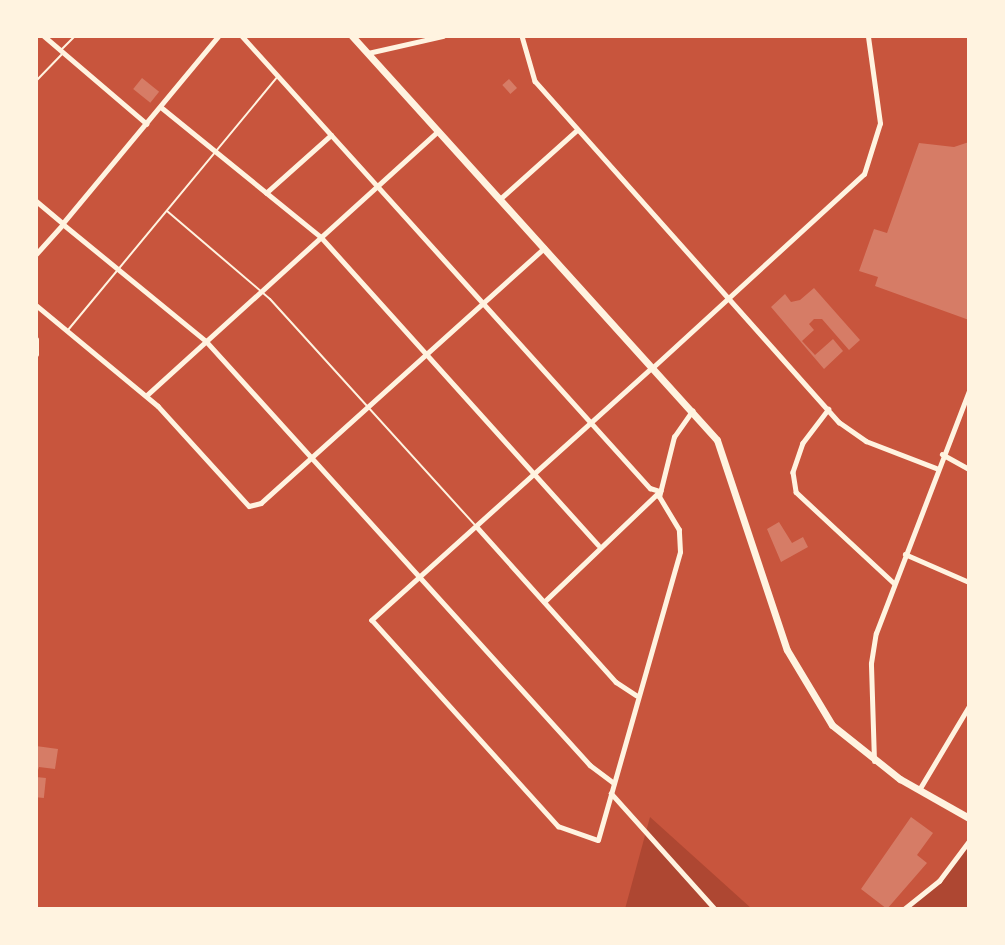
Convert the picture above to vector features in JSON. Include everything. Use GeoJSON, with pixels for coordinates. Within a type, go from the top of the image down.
{"type":"FeatureCollection","features":[{"type":"Feature","properties":{"kind":"main road"},"geometry":{"type":"LineString","coordinates":[[352,36],[692,411],[725,453],[787,650],[832,725],[874,761],[969,818]]}},
{"type":"Feature","properties":{"kind":"street"},"geometry":{"type":"LineString","coordinates":[[44,36],[147,124]]}},
{"type":"Feature","properties":{"kind":"street"},"geometry":{"type":"LineString","coordinates":[[209,36],[215,41]]}},
{"type":"Feature","properties":{"kind":"street"},"geometry":{"type":"LineString","coordinates":[[36,254],[219,36]]}},
{"type":"Feature","properties":{"kind":"street"},"geometry":{"type":"LineString","coordinates":[[242,36],[482,304],[592,423],[660,491]]}},
{"type":"Feature","properties":{"kind":"street"},"geometry":{"type":"LineString","coordinates":[[368,53],[443,36]]}},
{"type":"Feature","properties":{"kind":"street"},"geometry":{"type":"LineString","coordinates":[[522,36],[528,71],[577,130],[829,409],[861,439],[936,468]]}},
{"type":"Feature","properties":{"kind":"street"},"geometry":{"type":"LineString","coordinates":[[692,411],[674,437],[660,491],[660,503],[679,530],[681,547],[636,695],[598,840],[558,826],[372,620],[847,194],[869,165],[880,110],[868,36]]}},
{"type":"Feature","properties":{"kind":"street"},"geometry":{"type":"LineString","coordinates":[[161,107],[321,237],[598,545]]}},
{"type":"Feature","properties":{"kind":"street"},"geometry":{"type":"LineString","coordinates":[[500,199],[577,130]]}},
{"type":"Feature","properties":{"kind":"street"},"geometry":{"type":"LineString","coordinates":[[147,395],[439,131]]}},
{"type":"Feature","properties":{"kind":"street"},"geometry":{"type":"LineString","coordinates":[[266,193],[331,135]]}},
{"type":"Feature","properties":{"kind":"street"},"geometry":{"type":"LineString","coordinates":[[36,201],[206,341],[590,765],[614,783]]}},
{"type":"Feature","properties":{"kind":"street"},"geometry":{"type":"LineString","coordinates":[[36,305],[147,395],[249,506],[261,503],[544,248]]}},
{"type":"Feature","properties":{"kind":"street"},"geometry":{"type":"LineString","coordinates":[[36,339],[36,354]]}},
{"type":"Feature","properties":{"kind":"street"},"geometry":{"type":"LineString","coordinates":[[874,761],[871,654],[936,468],[969,391]]}},
{"type":"Feature","properties":{"kind":"street"},"geometry":{"type":"LineString","coordinates":[[829,409],[803,443],[794,472],[796,492],[894,583]]}},
{"type":"Feature","properties":{"kind":"street"},"geometry":{"type":"LineString","coordinates":[[942,454],[969,470]]}},
{"type":"Feature","properties":{"kind":"street"},"geometry":{"type":"LineString","coordinates":[[544,602],[595,556],[598,545],[660,491]]}},
{"type":"Feature","properties":{"kind":"street"},"geometry":{"type":"LineString","coordinates":[[477,527],[616,682],[636,695]]}},
{"type":"Feature","properties":{"kind":"street"},"geometry":{"type":"LineString","coordinates":[[905,554],[969,582]]}},
{"type":"Feature","properties":{"kind":"street"},"geometry":{"type":"LineString","coordinates":[[919,790],[969,706]]}},
{"type":"Feature","properties":{"kind":"street"},"geometry":{"type":"LineString","coordinates":[[611,793],[715,909]]}},
{"type":"Feature","properties":{"kind":"street"},"geometry":{"type":"LineString","coordinates":[[904,909],[939,880],[969,841]]}},
{"type":"Feature","properties":{"kind":"lane"},"geometry":{"type":"LineString","coordinates":[[36,81],[75,36]]}},
{"type":"Feature","properties":{"kind":"lane"},"geometry":{"type":"LineString","coordinates":[[68,330],[278,76]]}},
{"type":"Feature","properties":{"kind":"lane"},"geometry":{"type":"LineString","coordinates":[[167,211],[262,290],[477,527]]}},
{"type":"Feature","properties":{"kind":"shaded area"},"geometry":{"type":"Polygon","coordinates":[[[650,817],[752,909],[625,909],[650,817]]]}},
{"type":"Feature","properties":{"kind":"shaded area"},"geometry":{"type":"Polygon","coordinates":[[[969,841],[969,909],[905,909],[933,886],[969,841]]]}},
{"type":"Feature","properties":{"kind":"building"},"geometry":{"type":"Polygon","coordinates":[[[142,78],[159,92],[150,103],[133,89],[142,78]]]}},
{"type":"Feature","properties":{"kind":"building"},"geometry":{"type":"Polygon","coordinates":[[[509,79],[517,88],[510,94],[502,85],[509,79]]]}},
{"type":"Feature","properties":{"kind":"building"},"geometry":{"type":"Polygon","coordinates":[[[969,142],[969,320],[875,286],[878,277],[859,271],[874,229],[887,233],[919,143],[954,147],[969,142]]]}},
{"type":"Feature","properties":{"kind":"building"},"geometry":{"type":"Polygon","coordinates":[[[814,288],[860,340],[849,350],[822,319],[814,319],[809,324],[814,330],[802,341],[815,355],[833,339],[843,351],[824,369],[771,307],[785,294],[791,302],[800,300],[814,288]]]}},
{"type":"Feature","properties":{"kind":"building"},"geometry":{"type":"Polygon","coordinates":[[[779,522],[792,543],[803,537],[808,547],[781,562],[767,529],[779,522]]]}},
{"type":"Feature","properties":{"kind":"building"},"geometry":{"type":"Polygon","coordinates":[[[36,746],[58,749],[55,769],[39,767],[36,776],[36,746]]]}},
{"type":"Feature","properties":{"kind":"building"},"geometry":{"type":"Polygon","coordinates":[[[36,777],[46,778],[44,798],[36,797],[36,777]]]}},
{"type":"Feature","properties":{"kind":"building"},"geometry":{"type":"Polygon","coordinates":[[[911,817],[933,833],[917,855],[927,863],[887,909],[861,889],[911,817]]]}}]}
